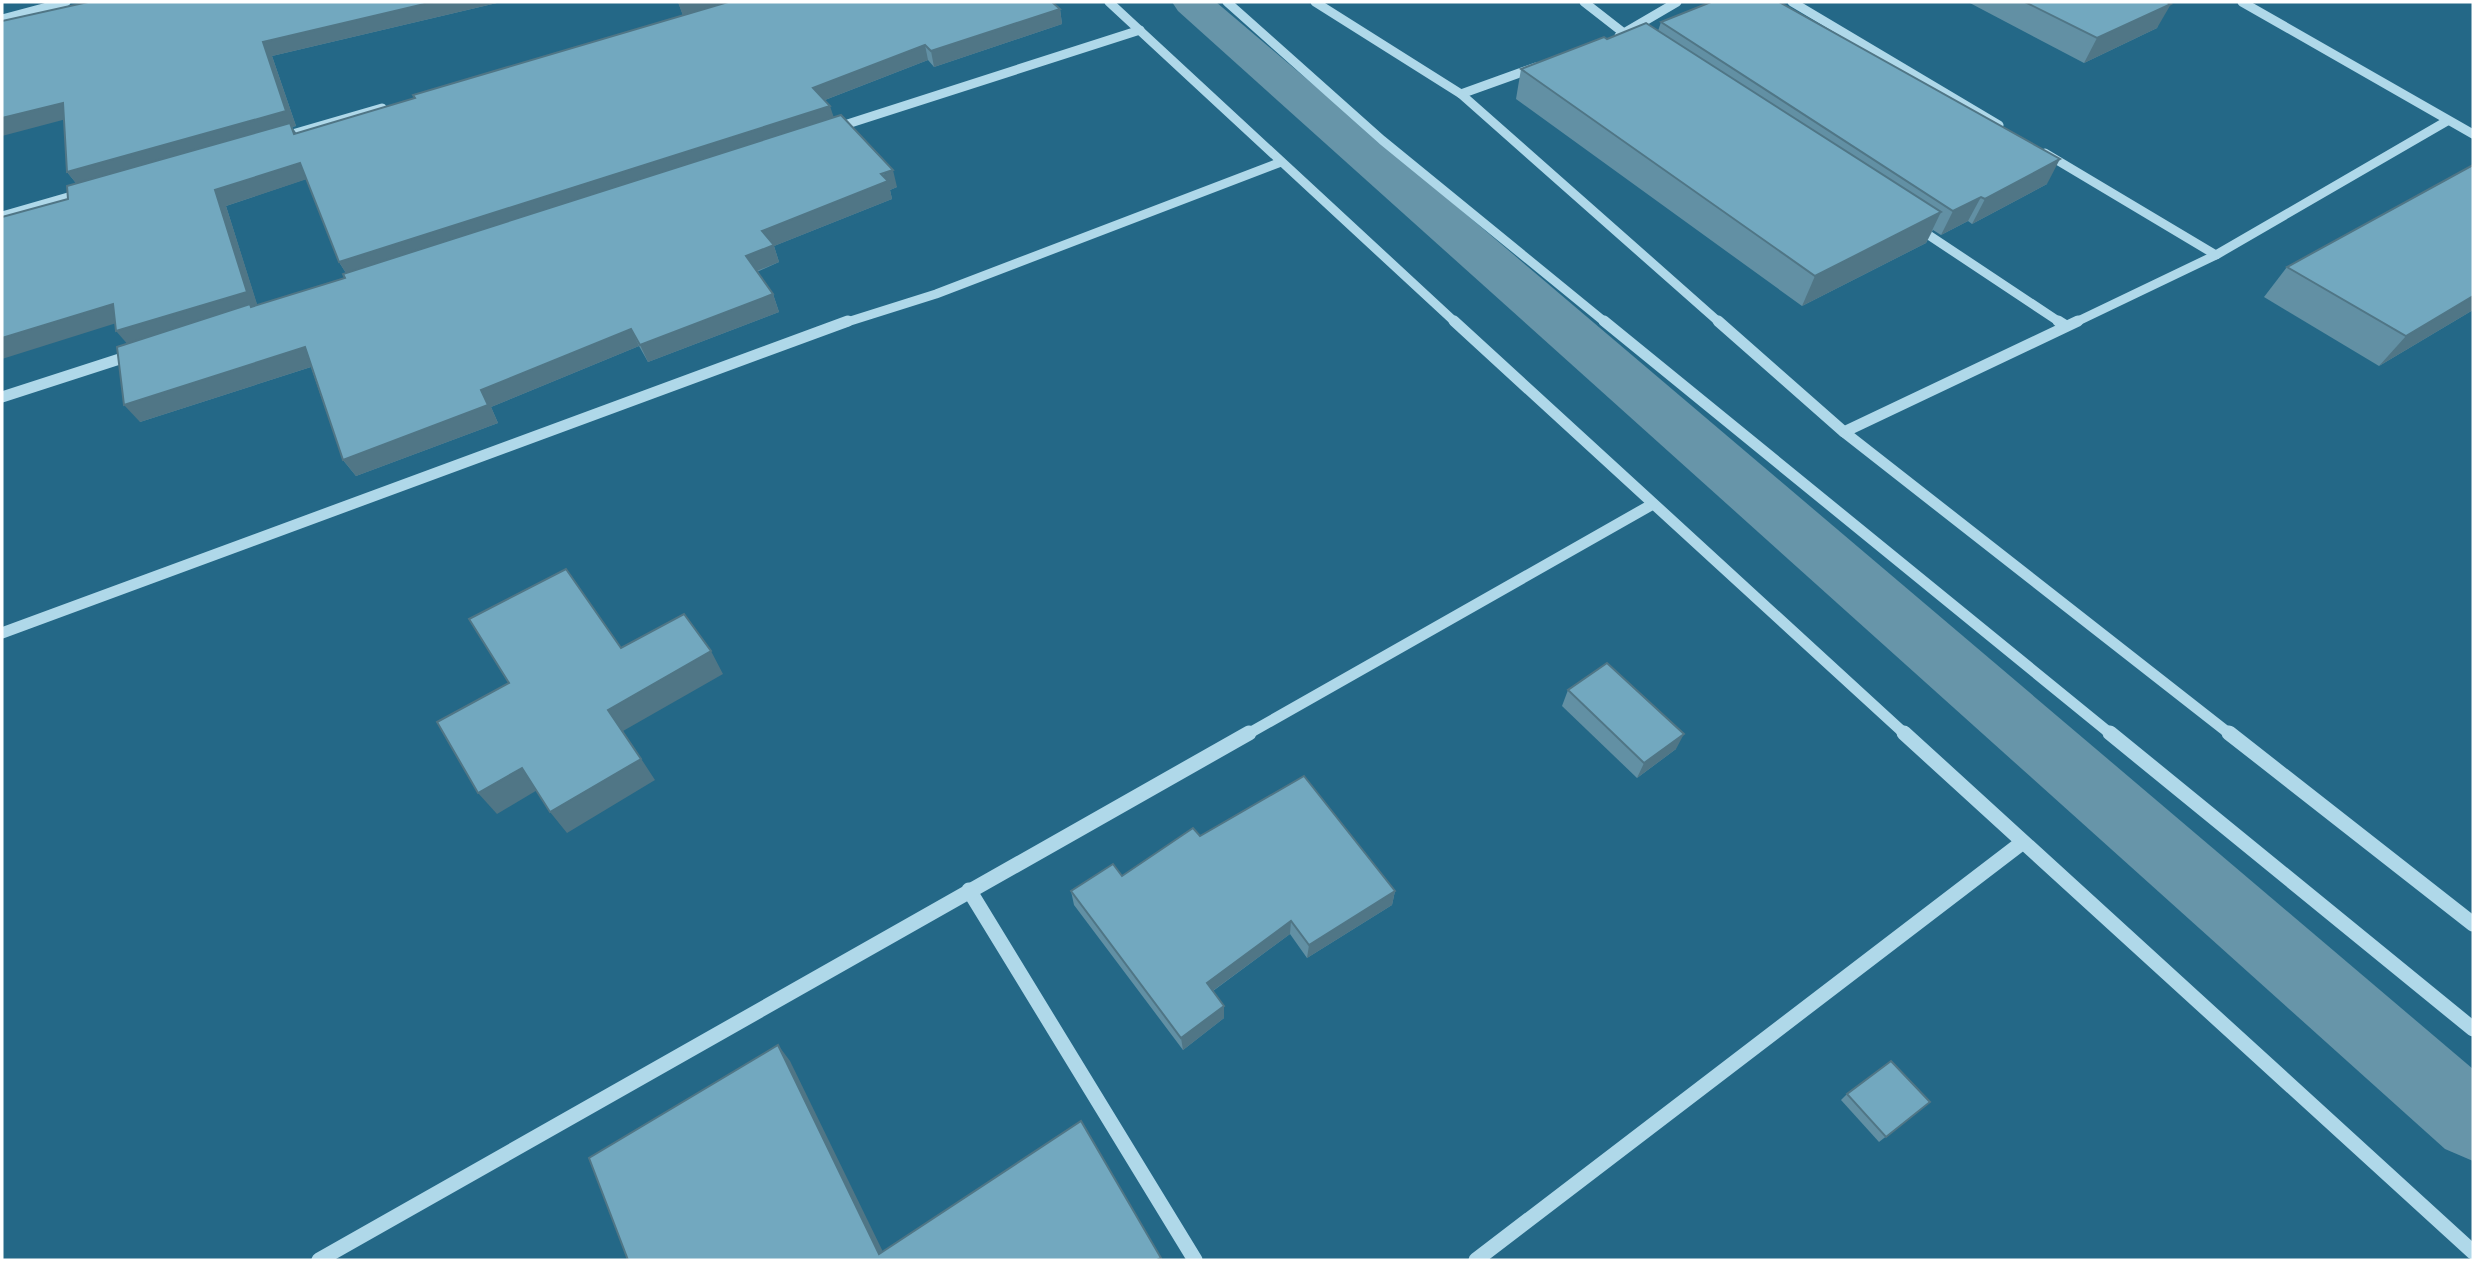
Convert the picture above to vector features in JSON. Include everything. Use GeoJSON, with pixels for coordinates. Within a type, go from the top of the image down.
{"type":"FeatureCollection","features":[{"type":"Feature","properties":{"kind":"street"},"geometry":{"type":"LineString","coordinates":[[2,19],[66,2]]}},
{"type":"Feature","properties":{"kind":"street"},"geometry":{"type":"LineString","coordinates":[[1109,2],[2022,842],[2473,1252]]}},
{"type":"Feature","properties":{"kind":"street"},"geometry":{"type":"LineString","coordinates":[[1227,2],[1382,140],[2473,1029]]}},
{"type":"Feature","properties":{"kind":"street"},"geometry":{"type":"LineString","coordinates":[[1315,2],[1461,94],[1844,432],[2473,923]]}},
{"type":"Feature","properties":{"kind":"street"},"geometry":{"type":"LineString","coordinates":[[1584,2],[1647,50]]}},
{"type":"Feature","properties":{"kind":"street"},"geometry":{"type":"LineString","coordinates":[[1611,39],[1677,2]]}},
{"type":"Feature","properties":{"kind":"street"},"geometry":{"type":"LineString","coordinates":[[1792,2],[2004,128]]}},
{"type":"Feature","properties":{"kind":"street"},"geometry":{"type":"LineString","coordinates":[[2242,2],[2473,134]]}},
{"type":"Feature","properties":{"kind":"street"},"geometry":{"type":"LineString","coordinates":[[822,133],[1140,30]]}},
{"type":"Feature","properties":{"kind":"street"},"geometry":{"type":"LineString","coordinates":[[1461,94],[1548,62]]}},
{"type":"Feature","properties":{"kind":"street"},"geometry":{"type":"LineString","coordinates":[[266,141],[398,104]]}},
{"type":"Feature","properties":{"kind":"street"},"geometry":{"type":"LineString","coordinates":[[1844,432],[2216,255],[2447,121]]}},
{"type":"Feature","properties":{"kind":"street"},"geometry":{"type":"LineString","coordinates":[[2039,149],[2216,255]]}},
{"type":"Feature","properties":{"kind":"street"},"geometry":{"type":"LineString","coordinates":[[2,633],[856,318],[936,294],[1281,162]]}},
{"type":"Feature","properties":{"kind":"street"},"geometry":{"type":"LineString","coordinates":[[2,216],[94,190]]}},
{"type":"Feature","properties":{"kind":"street"},"geometry":{"type":"LineString","coordinates":[[1903,219],[2066,326]]}},
{"type":"Feature","properties":{"kind":"street"},"geometry":{"type":"LineString","coordinates":[[2,397],[147,350]]}},
{"type":"Feature","properties":{"kind":"street"},"geometry":{"type":"LineString","coordinates":[[319,1260],[1653,503]]}},
{"type":"Feature","properties":{"kind":"street"},"geometry":{"type":"LineString","coordinates":[[1476,1260],[2022,842]]}},
{"type":"Feature","properties":{"kind":"street"},"geometry":{"type":"LineString","coordinates":[[969,890],[1195,1260]]}},
{"type":"Feature","properties":{"kind":"building"},"geometry":{"type":"Polygon","coordinates":[[[88,2],[433,2],[263,42],[286,111],[67,172],[63,103],[2,118],[2,21],[88,2]]]}},
{"type":"Feature","properties":{"kind":"building"},"geometry":{"type":"Polygon","coordinates":[[[728,2],[1052,2],[1060,9],[931,51],[925,45],[813,88],[830,106],[339,262],[300,163],[215,190],[247,292],[116,331],[113,304],[2,338],[2,217],[68,199],[67,186],[290,123],[294,134],[415,98],[413,95],[728,2]]]}},
{"type":"Feature","properties":{"kind":"building"},"geometry":{"type":"Polygon","coordinates":[[[1711,2],[1779,2],[2060,159],[1985,199],[1981,197],[1953,211],[1661,22],[1711,2]]]}},
{"type":"Feature","properties":{"kind":"building"},"geometry":{"type":"Polygon","coordinates":[[[2025,2],[2167,2],[2171,4],[2097,38],[2025,2]]]}},
{"type":"Feature","properties":{"kind":"building"},"geometry":{"type":"Polygon","coordinates":[[[1646,23],[1941,212],[1815,276],[1521,69],[1646,23]]]}},
{"type":"Feature","properties":{"kind":"building"},"geometry":{"type":"Polygon","coordinates":[[[841,115],[893,170],[881,174],[888,181],[762,231],[774,245],[746,256],[773,294],[640,345],[631,329],[481,390],[488,405],[343,460],[305,347],[124,405],[117,347],[250,304],[251,307],[345,278],[343,274],[841,115]]]}},
{"type":"Feature","properties":{"kind":"building"},"geometry":{"type":"Polygon","coordinates":[[[2473,165],[2473,296],[2406,336],[2287,267],[2473,165]]]}},
{"type":"Feature","properties":{"kind":"building"},"geometry":{"type":"Polygon","coordinates":[[[566,569],[621,648],[684,614],[711,651],[608,710],[641,759],[550,812],[522,768],[478,793],[437,722],[509,683],[469,619],[566,569]]]}},
{"type":"Feature","properties":{"kind":"building"},"geometry":{"type":"Polygon","coordinates":[[[1607,663],[1684,734],[1644,763],[1568,690],[1607,663]]]}},
{"type":"Feature","properties":{"kind":"building"},"geometry":{"type":"Polygon","coordinates":[[[1304,776],[1395,891],[1309,945],[1291,921],[1207,983],[1224,1006],[1181,1038],[1071,891],[1113,864],[1122,876],[1193,828],[1200,836],[1304,776]]]}},
{"type":"Feature","properties":{"kind":"building"},"geometry":{"type":"Polygon","coordinates":[[[778,1045],[879,1254],[1081,1121],[1161,1258],[628,1260],[589,1158],[778,1045]]]}},
{"type":"Feature","properties":{"kind":"building"},"geometry":{"type":"Polygon","coordinates":[[[1891,1061],[1930,1102],[1886,1137],[1847,1094],[1891,1061]]]}},
{"type":"Feature","properties":{"kind":"waterway"},"geometry":{"type":"LineString","coordinates":[[1192,2],[2473,1121]]}}]}
